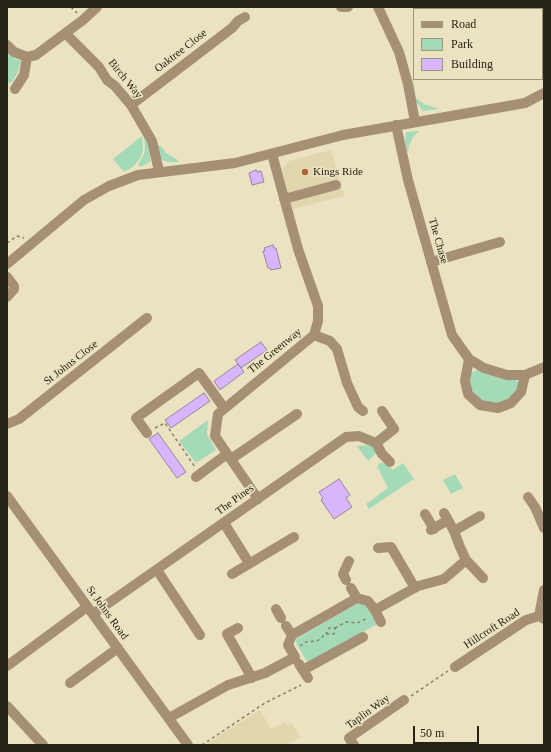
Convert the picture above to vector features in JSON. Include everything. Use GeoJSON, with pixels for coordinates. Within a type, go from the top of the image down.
{"type":"FeatureCollection","features":[{"type":"Feature","properties":{"kind":"street"},"geometry":{"type":"LineString","coordinates":[[7,45],[14,52],[27,57],[36,55],[66,34],[97,7]]}},
{"type":"Feature","properties":{"kind":"street"},"geometry":{"type":"LineString","coordinates":[[341,7],[348,7]]}},
{"type":"Feature","properties":{"kind":"street"},"geometry":{"type":"LineString","coordinates":[[378,7],[399,52],[408,84],[415,122]]}},
{"type":"Feature","properties":{"kind":"street","name":"Oaktree Close"},"geometry":{"type":"LineString","coordinates":[[131,105],[232,28],[238,20],[245,17]]}},
{"type":"Feature","properties":{"kind":"street","name":"Birch Way"},"geometry":{"type":"LineString","coordinates":[[66,34],[99,66],[107,80],[131,105],[152,141],[159,171]]}},
{"type":"Feature","properties":{"kind":"street"},"geometry":{"type":"LineString","coordinates":[[15,89],[24,75],[27,57]]}},
{"type":"Feature","properties":{"kind":"street"},"geometry":{"type":"LineString","coordinates":[[7,264],[84,200],[109,186],[138,175],[159,171],[235,163],[343,135],[525,103],[544,92]]}},
{"type":"Feature","properties":{"kind":"street","name":"The Chase"},"geometry":{"type":"LineString","coordinates":[[396,125],[408,180],[452,335],[469,358],[484,368],[507,375],[525,375],[544,368]]}},
{"type":"Feature","properties":{"kind":"street","name":"The Greenway"},"geometry":{"type":"LineString","coordinates":[[258,499],[215,436],[218,414],[314,336],[318,320],[318,306],[298,249],[272,154]]}},
{"type":"Feature","properties":{"kind":"street"},"geometry":{"type":"LineString","coordinates":[[284,199],[336,185]]}},
{"type":"Feature","properties":{"kind":"street"},"geometry":{"type":"LineString","coordinates":[[431,262],[500,242]]}},
{"type":"Feature","properties":{"kind":"street"},"geometry":{"type":"LineString","coordinates":[[7,277],[14,286],[14,289],[7,297]]}},
{"type":"Feature","properties":{"kind":"street","name":"St Johns Close"},"geometry":{"type":"LineString","coordinates":[[7,424],[19,419],[147,318]]}},
{"type":"Feature","properties":{"kind":"street"},"geometry":{"type":"LineString","coordinates":[[314,336],[330,341],[337,349],[347,383],[358,407],[363,411]]}},
{"type":"Feature","properties":{"kind":"street"},"geometry":{"type":"LineString","coordinates":[[469,358],[465,381],[468,394],[480,405],[498,408],[511,403],[521,392],[525,375]]}},
{"type":"Feature","properties":{"kind":"street"},"geometry":{"type":"LineString","coordinates":[[146,433],[136,418],[199,373],[224,408]]}},
{"type":"Feature","properties":{"kind":"street"},"geometry":{"type":"LineString","coordinates":[[382,411],[394,429],[376,443],[382,454],[390,462]]}},
{"type":"Feature","properties":{"kind":"street"},"geometry":{"type":"LineString","coordinates":[[198,475],[297,414]]}},
{"type":"Feature","properties":{"kind":"street","name":"The Pines"},"geometry":{"type":"LineString","coordinates":[[7,666],[90,610],[157,570],[346,438],[359,436],[376,443]]}},
{"type":"Feature","properties":{"kind":"street","name":"St Johns Road"},"geometry":{"type":"LineString","coordinates":[[7,496],[169,718],[186,745]]}},
{"type":"Feature","properties":{"kind":"street"},"geometry":{"type":"LineString","coordinates":[[528,497],[535,507],[544,528]]}},
{"type":"Feature","properties":{"kind":"street"},"geometry":{"type":"LineString","coordinates":[[426,514],[432,530],[446,517],[454,531],[466,560],[483,578]]}},
{"type":"Feature","properties":{"kind":"street"},"geometry":{"type":"LineString","coordinates":[[454,531],[480,516]]}},
{"type":"Feature","properties":{"kind":"street"},"geometry":{"type":"LineString","coordinates":[[224,523],[249,564]]}},
{"type":"Feature","properties":{"kind":"street"},"geometry":{"type":"LineString","coordinates":[[232,574],[294,537]]}},
{"type":"Feature","properties":{"kind":"street"},"geometry":{"type":"LineString","coordinates":[[378,548],[391,547],[415,588]]}},
{"type":"Feature","properties":{"kind":"street"},"geometry":{"type":"LineString","coordinates":[[375,610],[415,588],[444,579],[466,560]]}},
{"type":"Feature","properties":{"kind":"street"},"geometry":{"type":"LineString","coordinates":[[349,561],[343,574],[348,584],[357,598],[368,601],[375,610],[381,622]]}},
{"type":"Feature","properties":{"kind":"street"},"geometry":{"type":"LineString","coordinates":[[157,570],[200,635]]}},
{"type":"Feature","properties":{"kind":"street"},"geometry":{"type":"LineString","coordinates":[[541,618],[544,590]]}},
{"type":"Feature","properties":{"kind":"street"},"geometry":{"type":"LineString","coordinates":[[357,598],[292,635],[288,645],[305,674],[363,637]]}},
{"type":"Feature","properties":{"kind":"street"},"geometry":{"type":"LineString","coordinates":[[281,618],[292,635]]}},
{"type":"Feature","properties":{"kind":"street","name":"Hillcroft Road"},"geometry":{"type":"LineString","coordinates":[[455,667],[526,620],[541,618]]}},
{"type":"Feature","properties":{"kind":"street"},"geometry":{"type":"LineString","coordinates":[[238,628],[227,634],[252,678]]}},
{"type":"Feature","properties":{"kind":"street"},"geometry":{"type":"LineString","coordinates":[[70,683],[118,648]]}},
{"type":"Feature","properties":{"kind":"street"},"geometry":{"type":"LineString","coordinates":[[169,718],[228,685],[265,674],[293,654]]}},
{"type":"Feature","properties":{"kind":"street","name":"Taplin Way"},"geometry":{"type":"LineString","coordinates":[[354,745],[350,738],[404,700]]}},
{"type":"Feature","properties":{"kind":"street"},"geometry":{"type":"LineString","coordinates":[[7,706],[43,745]]}},
{"type":"Feature","properties":{"kind":"path"},"geometry":{"type":"LineString","coordinates":[[7,244],[17,236],[26,239]]}},
{"type":"Feature","properties":{"kind":"path"},"geometry":{"type":"LineString","coordinates":[[146,433],[165,423],[198,475]]}},
{"type":"Feature","properties":{"kind":"path"},"geometry":{"type":"LineString","coordinates":[[293,654],[306,642],[316,641],[326,634],[329,628],[335,628],[346,622],[357,623],[373,616],[375,610]]}},
{"type":"Feature","properties":{"kind":"path"},"geometry":{"type":"LineString","coordinates":[[326,634],[334,634],[335,628]]}},
{"type":"Feature","properties":{"kind":"path"},"geometry":{"type":"LineString","coordinates":[[404,700],[455,667]]}},
{"type":"Feature","properties":{"kind":"path"},"geometry":{"type":"LineString","coordinates":[[202,745],[265,703],[303,683],[305,674]]}},
{"type":"Feature","properties":{"kind":"shaded area"},"geometry":{"type":"Polygon","coordinates":[[[331,150],[344,196],[293,209],[282,170],[289,161],[331,150]]]}},
{"type":"Feature","properties":{"kind":"shaded area"},"geometry":{"type":"Polygon","coordinates":[[[260,710],[271,729],[285,722],[287,725],[291,723],[301,737],[286,745],[205,745],[260,710]]]}},
{"type":"Feature","properties":{"kind":"green space"},"geometry":{"type":"Polygon","coordinates":[[[7,52],[15,59],[21,61],[17,74],[12,82],[7,83],[7,52]]]}},
{"type":"Feature","properties":{"kind":"green space"},"geometry":{"type":"Polygon","coordinates":[[[414,85],[416,98],[424,104],[439,109],[423,111],[416,102],[414,85]]]}},
{"type":"Feature","properties":{"kind":"green space"},"geometry":{"type":"Polygon","coordinates":[[[419,131],[413,137],[408,153],[405,143],[406,132],[419,131]]]}},
{"type":"Feature","properties":{"kind":"green space"},"geometry":{"type":"Polygon","coordinates":[[[142,136],[143,149],[141,157],[134,166],[124,172],[113,159],[142,136]]]}},
{"type":"Feature","properties":{"kind":"green space"},"geometry":{"type":"Polygon","coordinates":[[[144,136],[148,145],[150,162],[140,167],[138,165],[144,154],[144,136]]]}},
{"type":"Feature","properties":{"kind":"green space"},"geometry":{"type":"Polygon","coordinates":[[[158,146],[161,146],[166,153],[178,160],[178,162],[167,162],[162,160],[158,155],[158,146]]]}},
{"type":"Feature","properties":{"kind":"green space"},"geometry":{"type":"Polygon","coordinates":[[[478,369],[513,378],[519,385],[515,396],[502,403],[484,402],[471,389],[471,373],[478,369]]]}},
{"type":"Feature","properties":{"kind":"green space"},"geometry":{"type":"Polygon","coordinates":[[[208,420],[207,434],[216,450],[196,463],[179,441],[208,420]]]}},
{"type":"Feature","properties":{"kind":"green space"},"geometry":{"type":"Polygon","coordinates":[[[373,445],[376,453],[368,461],[357,446],[373,445]]]}},
{"type":"Feature","properties":{"kind":"green space"},"geometry":{"type":"Polygon","coordinates":[[[380,463],[385,463],[393,470],[403,463],[414,479],[369,509],[366,504],[388,488],[377,466],[380,463]]]}},
{"type":"Feature","properties":{"kind":"green space"},"geometry":{"type":"Polygon","coordinates":[[[455,474],[463,488],[451,494],[443,480],[455,474]]]}},
{"type":"Feature","properties":{"kind":"green space"},"geometry":{"type":"Polygon","coordinates":[[[358,603],[364,603],[378,622],[376,625],[309,665],[296,643],[296,639],[358,603]]]}},
{"type":"Feature","properties":{"kind":"building"},"geometry":{"type":"Polygon","coordinates":[[[256,170],[257,172],[261,171],[264,182],[252,185],[249,173],[256,170]]]}},
{"type":"Feature","properties":{"kind":"building"},"geometry":{"type":"Polygon","coordinates":[[[273,245],[274,248],[276,248],[281,268],[271,270],[268,268],[263,251],[265,251],[264,248],[273,245]]]}},
{"type":"Feature","properties":{"kind":"building"},"geometry":{"type":"Polygon","coordinates":[[[261,342],[267,350],[241,368],[235,360],[261,342]]]}},
{"type":"Feature","properties":{"kind":"building"},"geometry":{"type":"Polygon","coordinates":[[[238,364],[244,372],[220,390],[214,381],[238,364]]]}},
{"type":"Feature","properties":{"kind":"building"},"geometry":{"type":"Polygon","coordinates":[[[204,393],[210,401],[171,428],[165,420],[204,393]]]}},
{"type":"Feature","properties":{"kind":"building"},"geometry":{"type":"Polygon","coordinates":[[[158,433],[186,472],[177,478],[149,439],[158,433]]]}},
{"type":"Feature","properties":{"kind":"building"},"geometry":{"type":"Polygon","coordinates":[[[339,479],[350,495],[346,498],[352,507],[334,519],[321,500],[323,498],[319,492],[339,479]]]}},
{"type":"Feature","properties":{"kind":"place","name":"Kings Ride"},"geometry":{"type":"Point","coordinates":[305,172]}}]}
